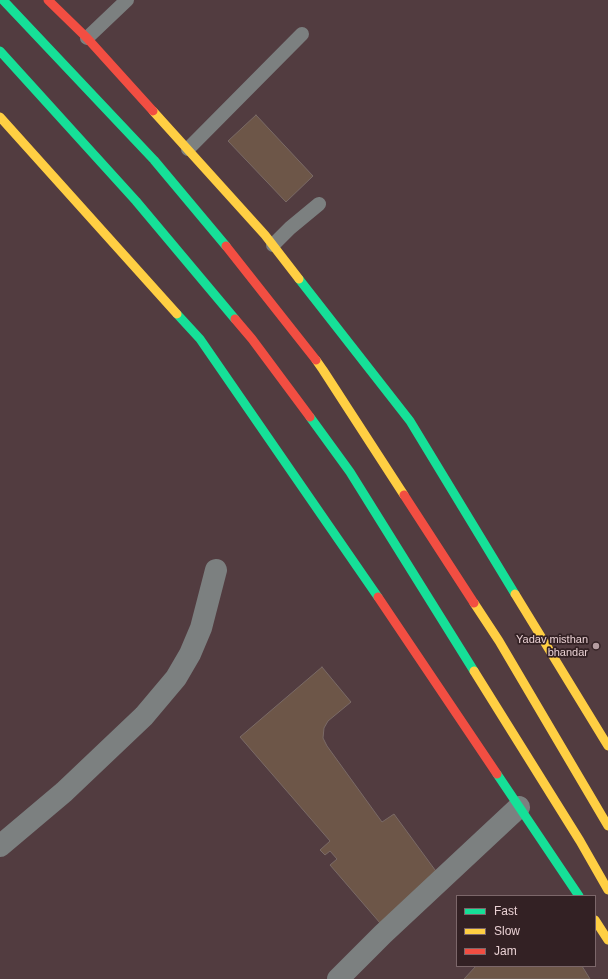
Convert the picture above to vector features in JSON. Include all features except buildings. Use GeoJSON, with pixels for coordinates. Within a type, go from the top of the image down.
{"type":"FeatureCollection","features":[{"type":"Feature","properties":{"kind":"main road"},"geometry":{"type":"LineString","coordinates":[[3,0],[154,160],[223,242],[323,370],[499,641],[608,826]]}},
{"type":"Feature","properties":{"kind":"main road"},"geometry":{"type":"LineString","coordinates":[[48,0],[87,38],[266,235],[410,421],[608,746]]}},
{"type":"Feature","properties":{"kind":"main road"},"geometry":{"type":"LineString","coordinates":[[0,51],[136,201],[252,339],[341,459],[580,841],[608,890]]}},
{"type":"Feature","properties":{"kind":"main road"},"geometry":{"type":"LineString","coordinates":[[0,117],[200,339],[381,602],[578,895]]}},
{"type":"Feature","properties":{"kind":"main road"},"geometry":{"type":"LineString","coordinates":[[596,922],[608,940]]}},
{"type":"Feature","properties":{"kind":"street"},"geometry":{"type":"LineString","coordinates":[[0,846],[64,792],[144,716],[176,678],[190,654],[201,628],[216,570]]}},
{"type":"Feature","properties":{"kind":"street"},"geometry":{"type":"LineString","coordinates":[[338,979],[383,934],[519,807]]}},
{"type":"Feature","properties":{"kind":"lane"},"geometry":{"type":"LineString","coordinates":[[87,38],[127,0]]}},
{"type":"Feature","properties":{"kind":"lane"},"geometry":{"type":"LineString","coordinates":[[188,149],[302,34]]}},
{"type":"Feature","properties":{"kind":"lane"},"geometry":{"type":"LineString","coordinates":[[273,244],[319,204]]}},
{"type":"Feature","properties":{"kind":"traffic: fast"},"geometry":{"type":"LineString","coordinates":[[3,0],[154,160],[226,246]]}},
{"type":"Feature","properties":{"kind":"traffic: fast"},"geometry":{"type":"LineString","coordinates":[[0,51],[136,201],[235,319]]}},
{"type":"Feature","properties":{"kind":"traffic: fast"},"geometry":{"type":"LineString","coordinates":[[299,279],[410,421],[515,594]]}},
{"type":"Feature","properties":{"kind":"traffic: fast"},"geometry":{"type":"LineString","coordinates":[[177,314],[200,339],[378,597]]}},
{"type":"Feature","properties":{"kind":"traffic: fast"},"geometry":{"type":"LineString","coordinates":[[310,417],[350,472],[474,671]]}},
{"type":"Feature","properties":{"kind":"traffic: fast"},"geometry":{"type":"LineString","coordinates":[[497,774],[578,895]]}},
{"type":"Feature","properties":{"kind":"traffic: slow"},"geometry":{"type":"LineString","coordinates":[[153,111],[265,235],[299,279]]}},
{"type":"Feature","properties":{"kind":"traffic: slow"},"geometry":{"type":"LineString","coordinates":[[0,117],[177,314]]}},
{"type":"Feature","properties":{"kind":"traffic: slow"},"geometry":{"type":"LineString","coordinates":[[316,360],[404,495]]}},
{"type":"Feature","properties":{"kind":"traffic: slow"},"geometry":{"type":"LineString","coordinates":[[515,594],[608,746]]}},
{"type":"Feature","properties":{"kind":"traffic: slow"},"geometry":{"type":"LineString","coordinates":[[474,603],[499,641],[608,826]]}},
{"type":"Feature","properties":{"kind":"traffic: slow"},"geometry":{"type":"LineString","coordinates":[[474,671],[580,841],[608,890]]}},
{"type":"Feature","properties":{"kind":"traffic: slow"},"geometry":{"type":"LineString","coordinates":[[596,922],[608,940]]}},
{"type":"Feature","properties":{"kind":"traffic: jam"},"geometry":{"type":"LineString","coordinates":[[48,0],[87,38],[153,111]]}},
{"type":"Feature","properties":{"kind":"traffic: jam"},"geometry":{"type":"LineString","coordinates":[[226,246],[316,360]]}},
{"type":"Feature","properties":{"kind":"traffic: jam"},"geometry":{"type":"LineString","coordinates":[[235,319],[252,339],[310,417]]}},
{"type":"Feature","properties":{"kind":"traffic: jam"},"geometry":{"type":"LineString","coordinates":[[404,495],[474,603]]}},
{"type":"Feature","properties":{"kind":"traffic: jam"},"geometry":{"type":"LineString","coordinates":[[378,597],[497,774]]}},
{"type":"Feature","properties":{"kind":"place","name":"Yadav misthan bhandar"},"geometry":{"type":"Point","coordinates":[596,646]}}]}
